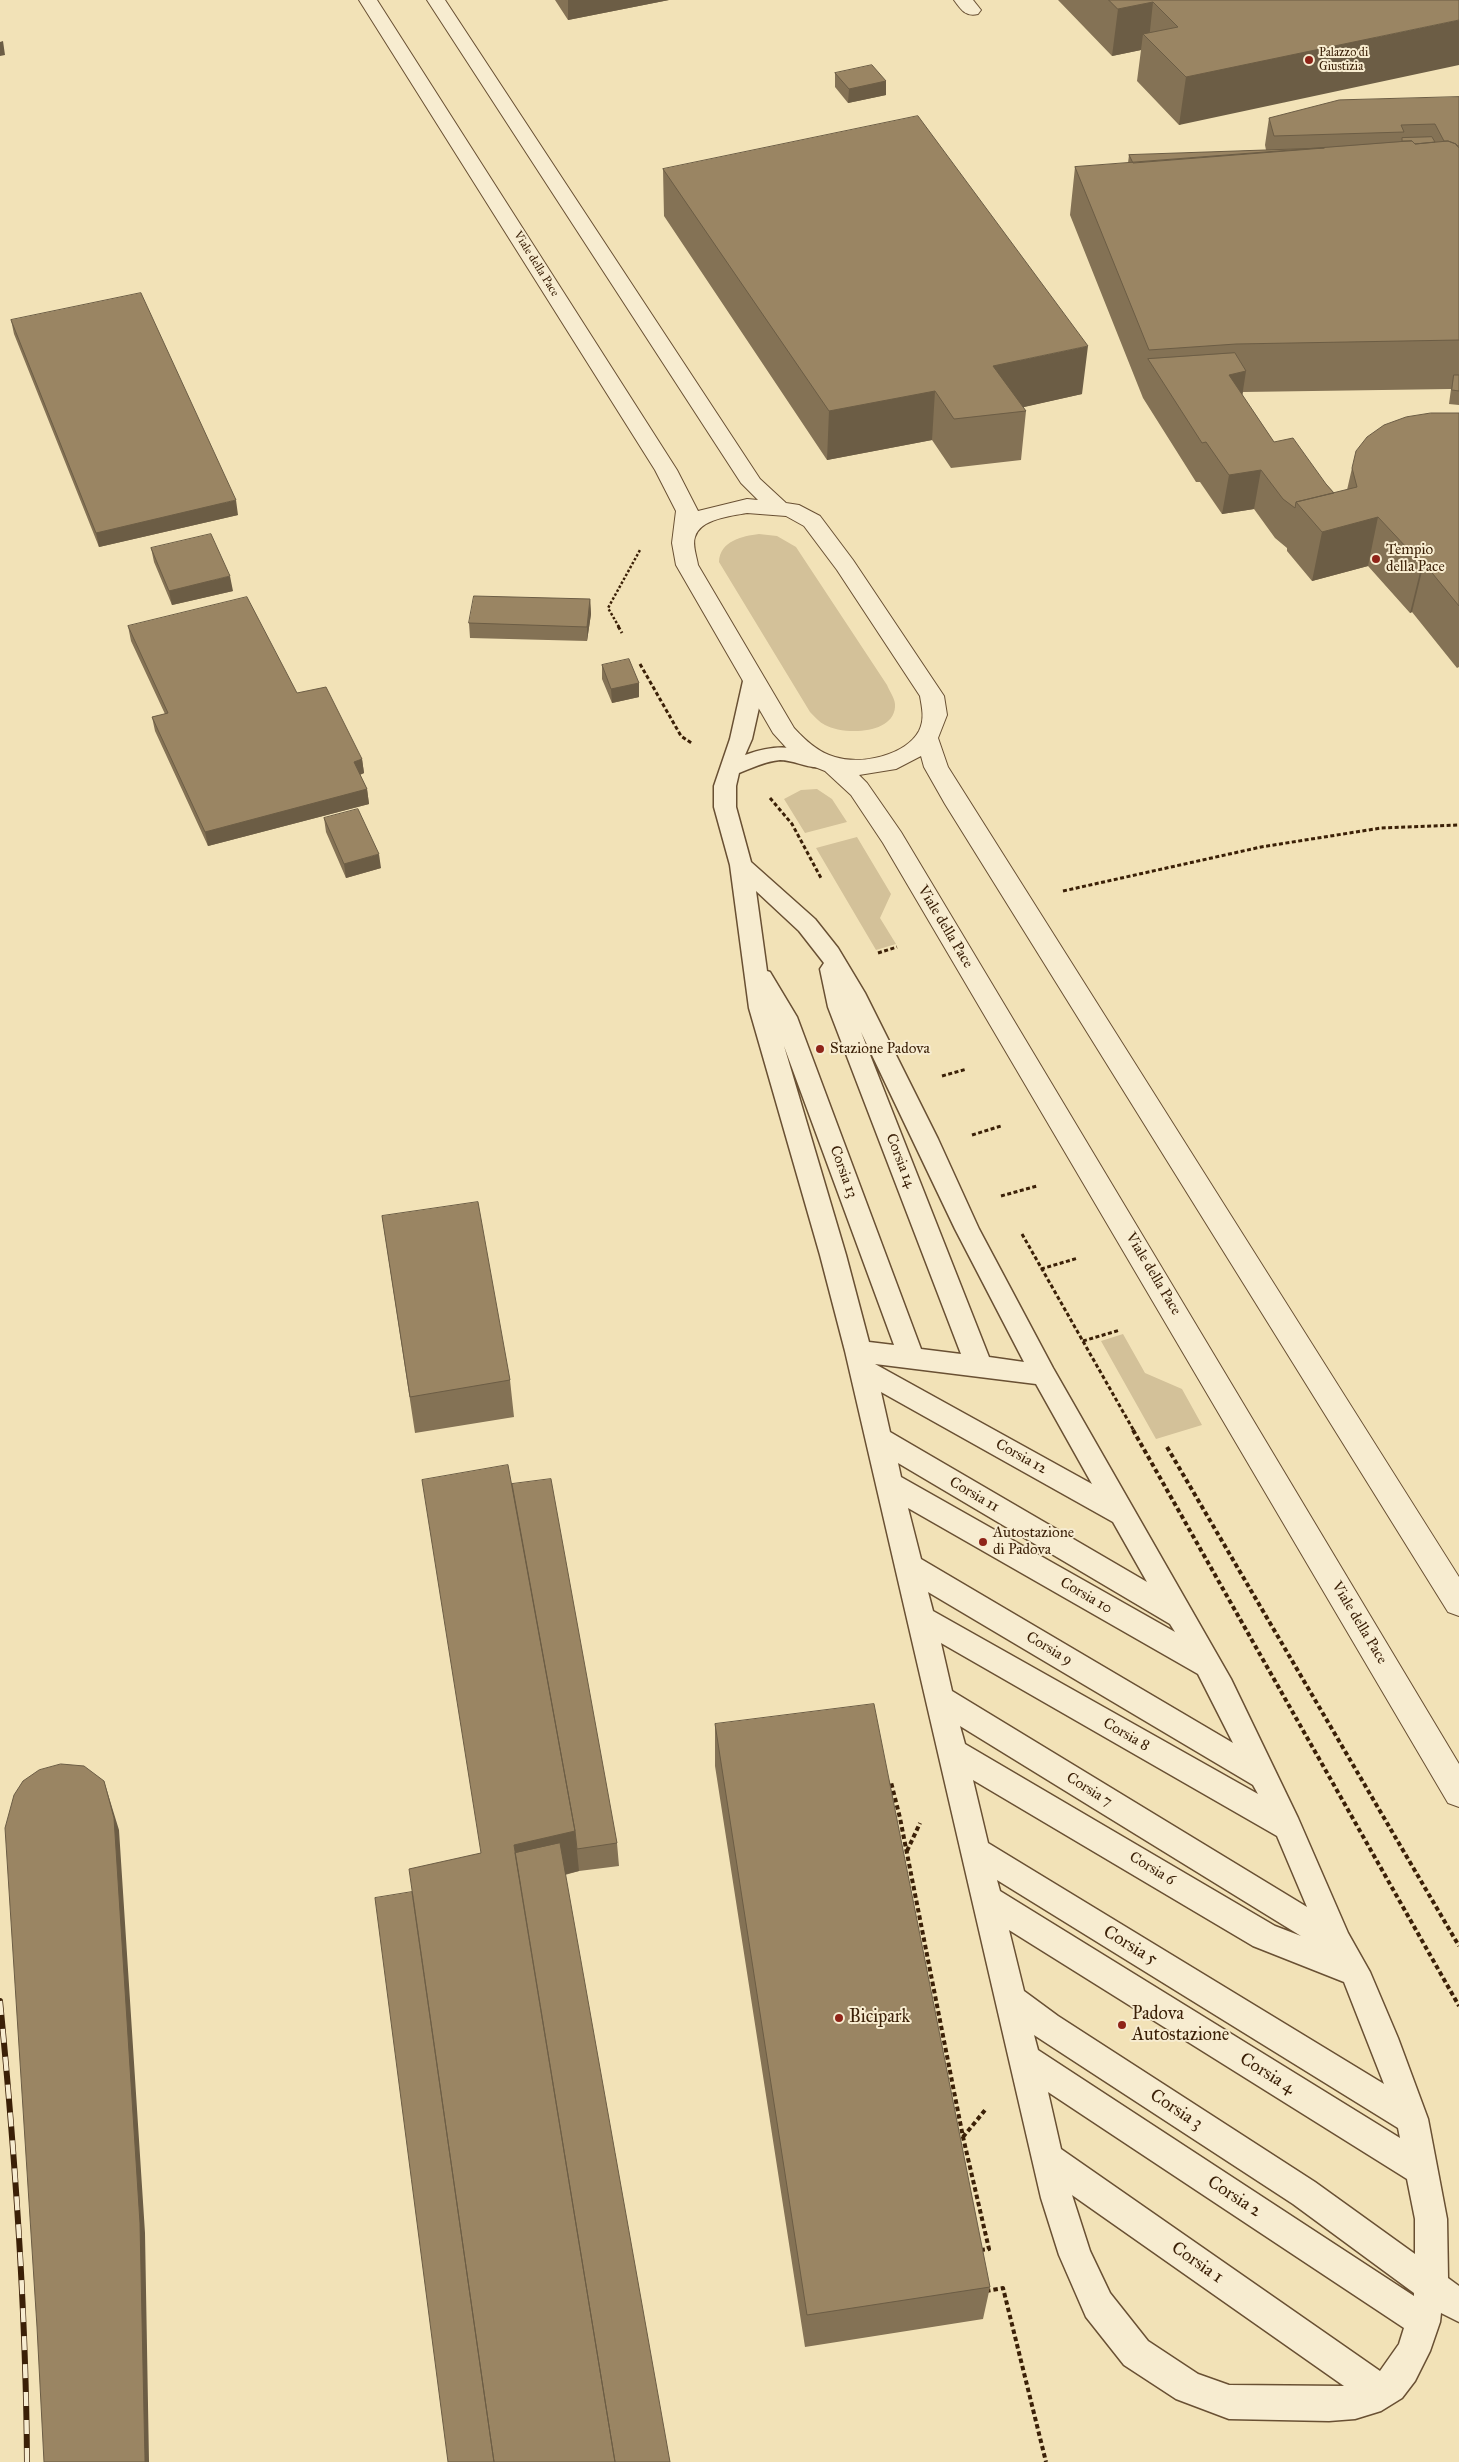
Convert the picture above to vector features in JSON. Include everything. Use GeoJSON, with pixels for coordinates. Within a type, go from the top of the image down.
{"type":"FeatureCollection","features":[{"type":"Feature","properties":{"kind":"street","name":"Viale della Pace"},"geometry":{"type":"LineString","coordinates":[[368,0],[666,470],[687,511],[683,543],[687,565],[754,682],[786,733],[802,750],[827,763],[859,789],[892,838],[1459,1793]]}},
{"type":"Feature","properties":{"kind":"street"},"geometry":{"type":"LineString","coordinates":[[436,0],[752,483],[779,508]]}},
{"type":"Feature","properties":{"kind":"street"},"geometry":{"type":"LineString","coordinates":[[685,534],[697,521],[718,511],[747,506],[779,508],[802,514],[818,528],[927,688],[937,713],[934,730],[920,746],[898,759],[871,766],[827,763]]}},
{"type":"Feature","properties":{"kind":"street"},"geometry":{"type":"LineString","coordinates":[[927,739],[936,767],[954,798],[1459,1603]]}},
{"type":"Feature","properties":{"kind":"lane"},"geometry":{"type":"LineString","coordinates":[[741,865],[801,920],[830,954],[858,999],[967,1229],[1117,1511],[1182,1617],[1206,1664],[1288,1827],[1338,1942],[1355,1972],[1384,2038],[1412,2119],[1422,2170],[1431,2219],[1432,2289],[1424,2322],[1403,2369],[1390,2386],[1369,2399],[1328,2404],[1229,2402],[1188,2387],[1136,2353],[1098,2305],[1075,2255],[1057,2198],[989,1902],[939,1698],[923,1619],[919,1572],[891,1485],[888,1444],[860,1360],[833,1255],[761,1008],[741,865],[725,807],[729,769],[741,739],[754,682]]}},
{"type":"Feature","properties":{"kind":"lane"},"geometry":{"type":"LineString","coordinates":[[729,769],[767,755],[782,753],[827,763]]}},
{"type":"Feature","properties":{"kind":"lane","name":"Corsia 14"},"geometry":{"type":"LineString","coordinates":[[830,954],[840,1007],[979,1366]]}},
{"type":"Feature","properties":{"kind":"lane","name":"Corsia 13"},"geometry":{"type":"LineString","coordinates":[[756,967],[785,1017],[911,1357]]}},
{"type":"Feature","properties":{"kind":"lane"},"geometry":{"type":"LineString","coordinates":[[860,1360],[911,1357],[1044,1375]]}},
{"type":"Feature","properties":{"kind":"lane","name":"Corsia 12"},"geometry":{"type":"LineString","coordinates":[[860,1360],[933,1408],[1117,1511]]}},
{"type":"Feature","properties":{"kind":"lane","name":"Corsia 11"},"geometry":{"type":"LineString","coordinates":[[888,1444],[1182,1617]]}},
{"type":"Feature","properties":{"kind":"lane","name":"Corsia 10"},"geometry":{"type":"LineString","coordinates":[[891,1485],[1206,1664]]}},
{"type":"Feature","properties":{"kind":"lane","name":"Corsia 9"},"geometry":{"type":"LineString","coordinates":[[919,1572],[1262,1775]]}},
{"type":"Feature","properties":{"kind":"lane","name":"Corsia 8"},"geometry":{"type":"LineString","coordinates":[[923,1619],[1288,1827]]}},
{"type":"Feature","properties":{"kind":"lane","name":"Corsia 7"},"geometry":{"type":"LineString","coordinates":[[939,1698],[1338,1942]]}},
{"type":"Feature","properties":{"kind":"lane","name":"Corsia 6"},"geometry":{"type":"LineString","coordinates":[[952,1752],[1264,1936],[1355,1972]]}},
{"type":"Feature","properties":{"kind":"lane","name":"Corsia 5"},"geometry":{"type":"LineString","coordinates":[[976,1851],[1412,2119]]}},
{"type":"Feature","properties":{"kind":"lane","name":"Corsia 4"},"geometry":{"type":"LineString","coordinates":[[989,1902],[1422,2170]]}},
{"type":"Feature","properties":{"kind":"lane","name":"Corsia 3"},"geometry":{"type":"LineString","coordinates":[[1010,1998],[1039,2020],[1312,2200],[1432,2289],[1459,2306]]}},
{"type":"Feature","properties":{"kind":"lane","name":"Corsia 2"},"geometry":{"type":"LineString","coordinates":[[1026,2060],[1424,2322]]}},
{"type":"Feature","properties":{"kind":"lane","name":"Corsia 1"},"geometry":{"type":"LineString","coordinates":[[1048,2160],[1381,2392]]}},
{"type":"Feature","properties":{"kind":"path"},"geometry":{"type":"LineString","coordinates":[[640,664],[681,736],[687,740]]}},
{"type":"Feature","properties":{"kind":"path"},"geometry":{"type":"LineString","coordinates":[[1062,891],[1261,847],[1380,828],[1459,825]]}},
{"type":"Feature","properties":{"kind":"path"},"geometry":{"type":"LineString","coordinates":[[934,1078],[967,1068]]}},
{"type":"Feature","properties":{"kind":"path"},"geometry":{"type":"LineString","coordinates":[[966,1137],[1001,1126]]}},
{"type":"Feature","properties":{"kind":"path"},"geometry":{"type":"LineString","coordinates":[[1000,1197],[1037,1186]]}},
{"type":"Feature","properties":{"kind":"path"},"geometry":{"type":"LineString","coordinates":[[1019,1229],[1459,2006]]}},
{"type":"Feature","properties":{"kind":"path"},"geometry":{"type":"LineString","coordinates":[[1041,1269],[1078,1258]]}},
{"type":"Feature","properties":{"kind":"path"},"geometry":{"type":"LineString","coordinates":[[1083,1341],[1120,1330]]}},
{"type":"Feature","properties":{"kind":"path"},"geometry":{"type":"LineString","coordinates":[[1167,1447],[1459,1946]]}},
{"type":"Feature","properties":{"kind":"path"},"geometry":{"type":"LineString","coordinates":[[877,1785],[891,1782],[900,1818],[963,2137],[989,2249],[979,2251]]}},
{"type":"Feature","properties":{"kind":"path"},"geometry":{"type":"LineString","coordinates":[[977,2293],[1004,2288],[1046,2462]]}},
{"type":"Feature","properties":{"kind":"shaded area"},"geometry":{"type":"Polygon","coordinates":[[[759,534],[777,536],[796,547],[887,685],[894,699],[895,707],[892,716],[886,723],[877,728],[866,730],[843,730],[825,725],[810,712],[719,562],[723,549],[728,544],[739,538],[759,534]]]}},
{"type":"Feature","properties":{"kind":"shaded area"},"geometry":{"type":"Polygon","coordinates":[[[817,789],[832,799],[847,822],[805,833],[784,799],[801,790],[817,789]]]}},
{"type":"Feature","properties":{"kind":"shaded area"},"geometry":{"type":"Polygon","coordinates":[[[857,837],[891,894],[880,918],[896,944],[876,950],[816,848],[857,837]]]}},
{"type":"Feature","properties":{"kind":"shaded area"},"geometry":{"type":"Polygon","coordinates":[[[1123,1334],[1145,1373],[1182,1389],[1202,1425],[1156,1439],[1101,1341],[1123,1334]]]}},
{"type":"Feature","properties":{"kind":"building"},"geometry":{"type":"Polygon","coordinates":[[[1109,0],[1459,0],[1459,20],[1186,77],[1143,34],[1178,27],[1153,2],[1118,9],[1109,0]]]}},
{"type":"Feature","properties":{"kind":"building"},"geometry":{"type":"Polygon","coordinates":[[[872,65],[886,81],[849,89],[835,73],[872,65]]]}},
{"type":"Feature","properties":{"kind":"building"},"geometry":{"type":"Polygon","coordinates":[[[1459,97],[1459,146],[1444,141],[1435,124],[1401,125],[1404,132],[1274,136],[1269,118],[1339,100],[1459,97]]]}},
{"type":"Feature","properties":{"kind":"building"},"geometry":{"type":"Polygon","coordinates":[[[918,116],[1088,346],[993,366],[1026,411],[954,419],[935,391],[829,411],[663,169],[918,116]]]}},
{"type":"Feature","properties":{"kind":"building"},"geometry":{"type":"Polygon","coordinates":[[[1432,137],[1435,142],[1415,144],[1412,141],[1402,141],[1402,138],[1432,137]]]}},
{"type":"Feature","properties":{"kind":"building"},"geometry":{"type":"Polygon","coordinates":[[[1412,141],[1415,144],[1448,141],[1456,144],[1459,148],[1459,340],[1236,344],[1149,350],[1075,167],[1412,141]]]}},
{"type":"Feature","properties":{"kind":"building"},"geometry":{"type":"Polygon","coordinates":[[[1324,148],[1133,163],[1129,155],[1324,148]]]}},
{"type":"Feature","properties":{"kind":"building"},"geometry":{"type":"Polygon","coordinates":[[[141,293],[236,500],[96,533],[11,320],[141,293]]]}},
{"type":"Feature","properties":{"kind":"building"},"geometry":{"type":"Polygon","coordinates":[[[1235,353],[1246,371],[1229,375],[1274,442],[1293,438],[1334,493],[1296,502],[1295,508],[1283,499],[1261,470],[1229,475],[1206,442],[1202,443],[1148,359],[1235,353]]]}},
{"type":"Feature","properties":{"kind":"building"},"geometry":{"type":"Polygon","coordinates":[[[1454,375],[1459,375],[1459,391],[1452,390],[1454,375]]]}},
{"type":"Feature","properties":{"kind":"building"},"geometry":{"type":"Polygon","coordinates":[[[1431,413],[1459,413],[1459,606],[1424,563],[1422,564],[1378,517],[1322,532],[1296,502],[1357,487],[1352,468],[1356,451],[1367,437],[1384,425],[1406,417],[1431,413]]]}},
{"type":"Feature","properties":{"kind":"building"},"geometry":{"type":"Polygon","coordinates":[[[211,534],[230,576],[169,591],[151,548],[211,534]]]}},
{"type":"Feature","properties":{"kind":"building"},"geometry":{"type":"Polygon","coordinates":[[[474,596],[590,599],[587,627],[469,623],[474,596]]]}},
{"type":"Feature","properties":{"kind":"building"},"geometry":{"type":"Polygon","coordinates":[[[247,597],[297,693],[326,687],[362,759],[354,762],[367,789],[205,832],[152,717],[168,713],[128,626],[247,597]]]}},
{"type":"Feature","properties":{"kind":"building"},"geometry":{"type":"Polygon","coordinates":[[[629,659],[639,683],[611,689],[602,665],[629,659]]]}},
{"type":"Feature","properties":{"kind":"building"},"geometry":{"type":"Polygon","coordinates":[[[358,809],[379,854],[344,864],[324,818],[358,809]]]}},
{"type":"Feature","properties":{"kind":"building"},"geometry":{"type":"Polygon","coordinates":[[[478,1202],[510,1380],[410,1397],[382,1216],[478,1202]]]}},
{"type":"Feature","properties":{"kind":"building"},"geometry":{"type":"Polygon","coordinates":[[[508,1465],[575,1831],[514,1845],[615,2462],[494,2462],[409,1869],[481,1853],[422,1480],[508,1465]]]}},
{"type":"Feature","properties":{"kind":"building"},"geometry":{"type":"Polygon","coordinates":[[[551,1479],[617,1843],[577,1849],[512,1484],[551,1479]]]}},
{"type":"Feature","properties":{"kind":"building","name":"Bicipark"},"geometry":{"type":"Polygon","coordinates":[[[874,1704],[990,2287],[807,2315],[715,1724],[874,1704]]]}},
{"type":"Feature","properties":{"kind":"building"},"geometry":{"type":"Polygon","coordinates":[[[61,1764],[84,1766],[104,1781],[114,1818],[140,2223],[145,2462],[44,2462],[5,1828],[14,1795],[23,1781],[39,1770],[61,1764]]]}},
{"type":"Feature","properties":{"kind":"building"},"geometry":{"type":"Polygon","coordinates":[[[560,1843],[670,2462],[615,2462],[515,1853],[560,1843]]]}},
{"type":"Feature","properties":{"kind":"building"},"geometry":{"type":"Polygon","coordinates":[[[412,1892],[494,2462],[448,2462],[375,1898],[412,1892]]]}},
{"type":"Feature","properties":{"kind":"railway"},"geometry":{"type":"LineString","coordinates":[[0,2001],[19,2231],[27,2462]]}},
{"type":"Feature","properties":{"kind":"place","name":"Palazzo di Giustizia"},"geometry":{"type":"Point","coordinates":[1309,60]}},
{"type":"Feature","properties":{"kind":"place","name":"Tempio della Pace"},"geometry":{"type":"Point","coordinates":[1376,559]}},
{"type":"Feature","properties":{"kind":"place","name":"Stazione Padova"},"geometry":{"type":"Point","coordinates":[820,1049]}},
{"type":"Feature","properties":{"kind":"place","name":"Autostazione di Padova"},"geometry":{"type":"Point","coordinates":[983,1542]}},
{"type":"Feature","properties":{"kind":"place","name":"Bicipark"},"geometry":{"type":"Point","coordinates":[839,2018]}},
{"type":"Feature","properties":{"kind":"place","name":"Padova Autostazione"},"geometry":{"type":"Point","coordinates":[1122,2025]}}]}
